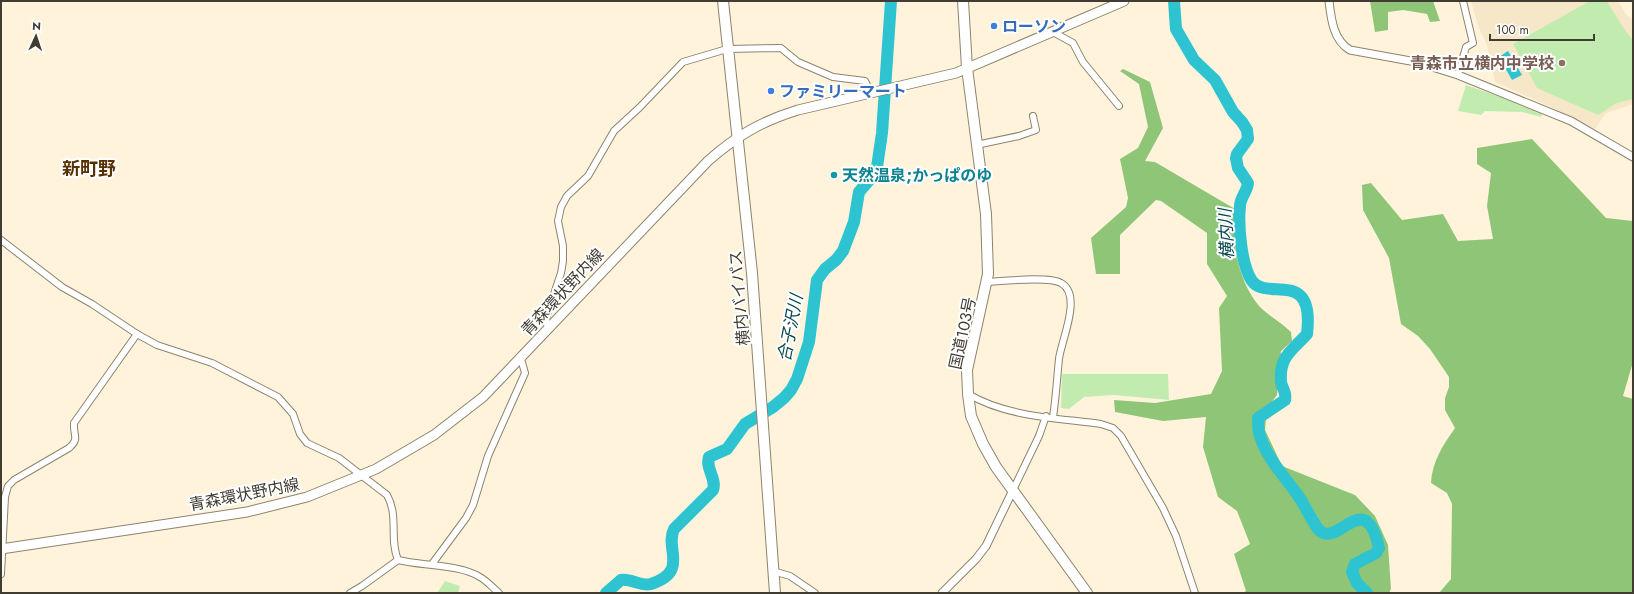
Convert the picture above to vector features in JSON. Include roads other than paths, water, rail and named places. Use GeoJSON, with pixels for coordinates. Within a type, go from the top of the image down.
{"type":"FeatureCollection","features":[{"type":"Feature","properties":{"kind":"highway","name":"横内バイパス"},"geometry":{"type":"LineString","coordinates":[[723,1],[727,49],[739,136],[762,395],[775,593]]}},
{"type":"Feature","properties":{"kind":"highway","name":"国道103号"},"geometry":{"type":"LineString","coordinates":[[963,1],[967,68],[986,214],[988,282],[967,370],[971,416],[983,444],[1013,490],[1087,593]]}},
{"type":"Feature","properties":{"kind":"main road","name":"青森環状野内線"},"geometry":{"type":"LineString","coordinates":[[2,548],[247,512],[307,497],[376,469],[434,435],[483,397],[521,359],[574,300],[708,161],[739,136],[776,117],[890,89],[967,68],[1124,1]]}},
{"type":"Feature","properties":{"kind":"street"},"geometry":{"type":"LineString","coordinates":[[1329,1],[1332,24],[1344,46],[1365,54],[1416,62],[1458,74],[1571,121],[1633,158]]}},
{"type":"Feature","properties":{"kind":"street"},"geometry":{"type":"LineString","coordinates":[[1458,74],[1466,47],[1473,43],[1463,1]]}},
{"type":"Feature","properties":{"kind":"street"},"geometry":{"type":"LineString","coordinates":[[1053,32],[1073,43],[1082,62],[1119,106]]}},
{"type":"Feature","properties":{"kind":"street"},"geometry":{"type":"LineString","coordinates":[[548,329],[546,318],[561,273],[563,261],[563,246],[558,221],[560,207],[567,196],[588,176],[614,131],[640,107],[683,62],[727,49],[780,48],[798,62],[833,77],[865,81],[873,92]]}},
{"type":"Feature","properties":{"kind":"street"},"geometry":{"type":"LineString","coordinates":[[976,145],[1019,136],[1036,130],[1033,116]]}},
{"type":"Feature","properties":{"kind":"street"},"geometry":{"type":"LineString","coordinates":[[1,240],[62,288],[92,304],[137,334],[157,345],[212,363],[278,397],[293,414],[300,434],[307,443],[339,458],[387,495],[392,504],[394,515],[394,544],[398,560]]}},
{"type":"Feature","properties":{"kind":"street"},"geometry":{"type":"LineString","coordinates":[[988,282],[1051,280],[1062,283],[1066,287],[1070,300],[1070,311],[1068,328],[1059,357],[1058,389],[1053,417]]}},
{"type":"Feature","properties":{"kind":"street"},"geometry":{"type":"LineString","coordinates":[[1,574],[5,497],[8,486],[14,480],[75,443],[76,437],[74,423],[137,334]]}},
{"type":"Feature","properties":{"kind":"street"},"geometry":{"type":"LineString","coordinates":[[432,564],[466,518],[473,505],[488,456],[525,373],[521,359]]}},
{"type":"Feature","properties":{"kind":"street"},"geometry":{"type":"LineString","coordinates":[[968,394],[981,402],[1005,410],[1101,424],[1113,428],[1121,436],[1163,508],[1176,536],[1195,593]]}},
{"type":"Feature","properties":{"kind":"street"},"geometry":{"type":"LineString","coordinates":[[942,593],[976,559],[986,546],[1039,436],[1046,416]]}},
{"type":"Feature","properties":{"kind":"street"},"geometry":{"type":"LineString","coordinates":[[350,593],[363,590],[398,560],[432,564],[471,573],[480,577],[499,593]]}},
{"type":"Feature","properties":{"kind":"street"},"geometry":{"type":"LineString","coordinates":[[773,571],[790,576],[816,593]]}},
{"type":"Feature","properties":{"kind":"water"},"geometry":{"type":"Polygon","coordinates":[[[1508,51],[1522,75],[1512,80],[1499,57],[1508,51]]]}},
{"type":"Feature","properties":{"kind":"waterway","name":"合子沢川"},"geometry":{"type":"LineString","coordinates":[[606,593],[621,580],[628,580],[647,585],[663,579],[670,573],[673,566],[672,536],[674,529],[713,490],[714,481],[708,466],[709,457],[727,449],[745,424],[773,407],[784,398],[791,390],[797,379],[809,342],[817,280],[825,269],[836,260],[843,251],[854,222],[859,192],[871,178],[877,167],[882,133],[891,1]]}},
{"type":"Feature","properties":{"kind":"waterway","name":"横内川"},"geometry":{"type":"LineString","coordinates":[[1174,1],[1176,29],[1194,60],[1215,80],[1233,112],[1247,130],[1248,139],[1237,154],[1236,158],[1238,168],[1248,183],[1240,203],[1239,214],[1241,245],[1248,274],[1252,281],[1259,287],[1288,290],[1297,293],[1304,300],[1308,313],[1307,334],[1284,360],[1282,366],[1281,382],[1285,400],[1258,418],[1258,429],[1260,436],[1267,453],[1299,497],[1320,531],[1327,534],[1335,532],[1351,522],[1359,520],[1367,521],[1373,530],[1379,548],[1376,553],[1355,564],[1352,572],[1357,583],[1367,593]]}},
{"type":"Feature","properties":{"kind":"place","name":"ローソン"},"geometry":{"type":"Point","coordinates":[994,26]}},
{"type":"Feature","properties":{"kind":"place","name":"青森市立横内中学校"},"geometry":{"type":"Point","coordinates":[1562,63]}},
{"type":"Feature","properties":{"kind":"place","name":"ファミリーマート"},"geometry":{"type":"Point","coordinates":[771,91]}},
{"type":"Feature","properties":{"kind":"place","name":"天然温泉;かっぱのゆ"},"geometry":{"type":"Point","coordinates":[834,175]}},
{"type":"Feature","properties":{"kind":"district","name":"新町野"},"geometry":{"type":"Point","coordinates":[89,169]}}]}
